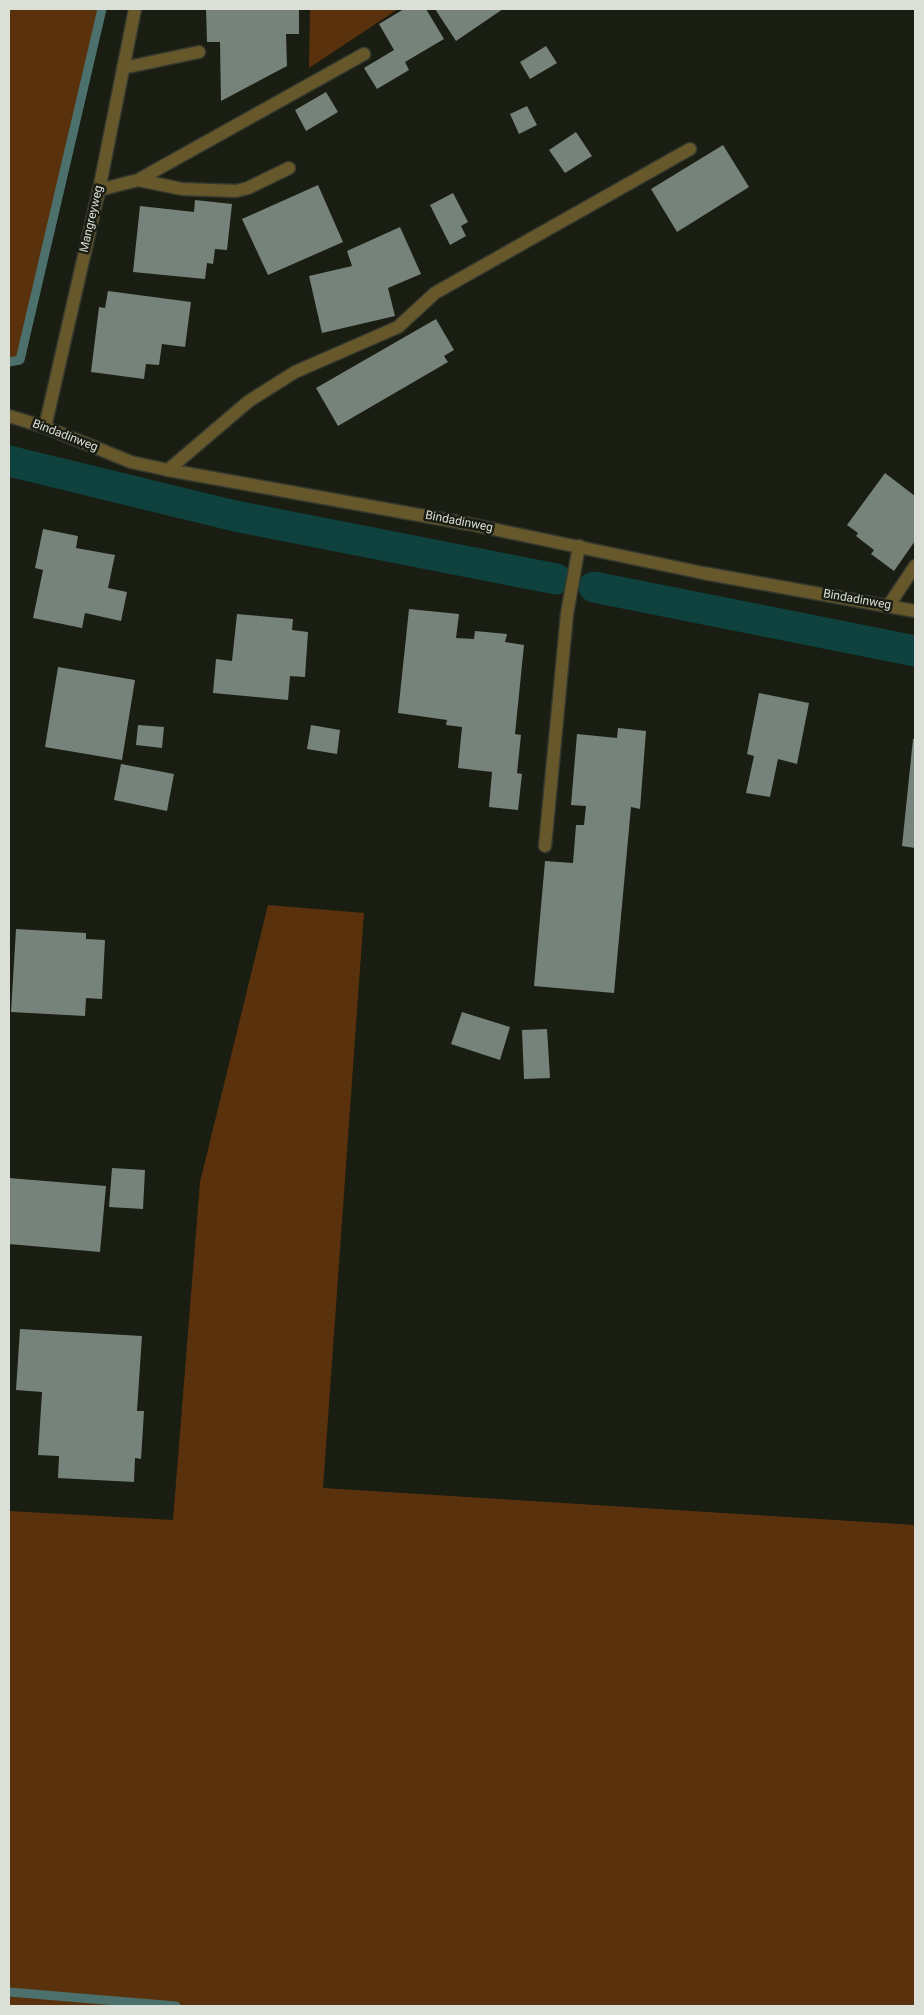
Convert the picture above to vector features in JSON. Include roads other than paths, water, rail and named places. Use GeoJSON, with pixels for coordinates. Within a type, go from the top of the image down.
{"type":"FeatureCollection","features":[{"type":"Feature","properties":{"kind":"street","name":"Mangreyweg"},"geometry":{"type":"LineString","coordinates":[[45,427],[99,190],[135,9]]}},
{"type":"Feature","properties":{"kind":"street"},"geometry":{"type":"LineString","coordinates":[[123,68],[199,52]]}},
{"type":"Feature","properties":{"kind":"street"},"geometry":{"type":"LineString","coordinates":[[99,190],[138,180],[364,54]]}},
{"type":"Feature","properties":{"kind":"street"},"geometry":{"type":"LineString","coordinates":[[168,470],[249,402],[296,372],[398,327],[435,293],[690,148]]}},
{"type":"Feature","properties":{"kind":"street"},"geometry":{"type":"LineString","coordinates":[[138,180],[182,189],[236,191],[248,188],[290,168]]}},
{"type":"Feature","properties":{"kind":"street","name":"Bindadinweg"},"geometry":{"type":"LineString","coordinates":[[9,416],[45,427],[131,462],[168,470],[469,524],[703,573],[915,611]]}},
{"type":"Feature","properties":{"kind":"street"},"geometry":{"type":"LineString","coordinates":[[545,846],[567,614],[579,546]]}},
{"type":"Feature","properties":{"kind":"street"},"geometry":{"type":"LineString","coordinates":[[889,605],[915,566]]}},
{"type":"Feature","properties":{"kind":"waterway"},"geometry":{"type":"LineString","coordinates":[[9,362],[20,360],[102,9]]}},
{"type":"Feature","properties":{"kind":"waterway"},"geometry":{"type":"LineString","coordinates":[[9,461],[235,516],[556,579]]}},
{"type":"Feature","properties":{"kind":"waterway"},"geometry":{"type":"LineString","coordinates":[[594,587],[915,651]]}},
{"type":"Feature","properties":{"kind":"waterway"},"geometry":{"type":"LineString","coordinates":[[9,1992],[176,2006]]}}]}
